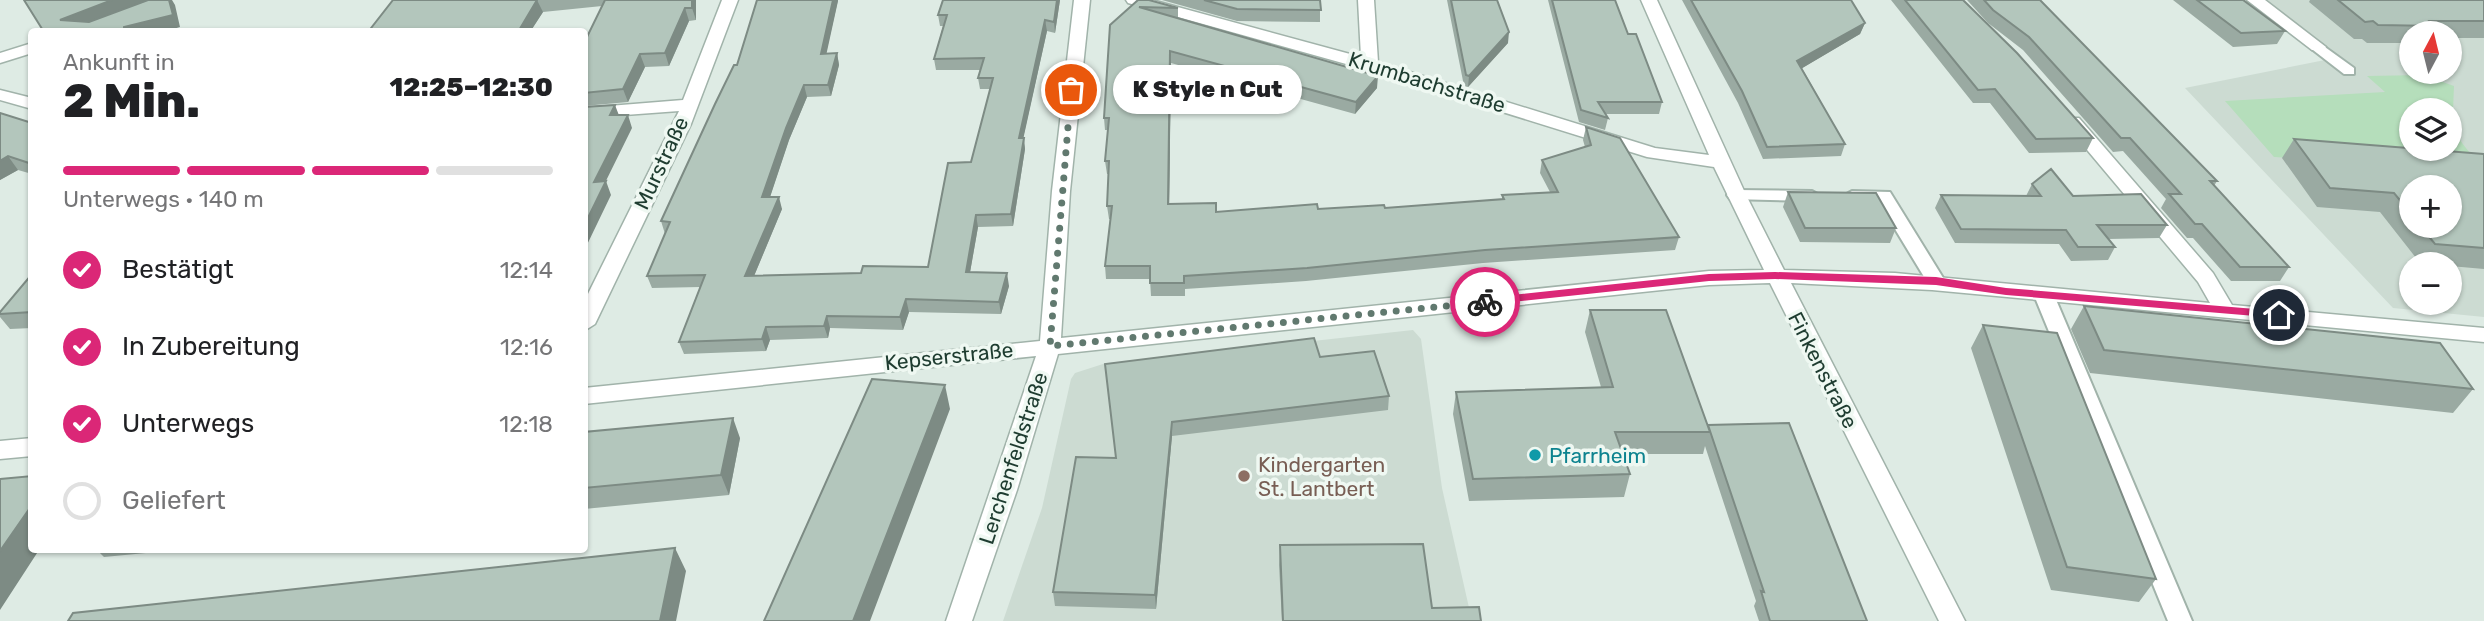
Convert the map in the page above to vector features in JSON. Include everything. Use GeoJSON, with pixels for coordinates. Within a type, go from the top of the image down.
{"type":"FeatureCollection","features":[{"type":"Feature","properties":{"kind":"street","name":"Murstraße"},"geometry":{"type":"LineString","coordinates":[[588,316],[689,105],[730,0]]}},
{"type":"Feature","properties":{"kind":"street","name":"Lerchenfeldstraße"},"geometry":{"type":"LineString","coordinates":[[959,621],[1050,346],[1061,191],[1082,0]]}},
{"type":"Feature","properties":{"kind":"street","name":"Krumbachstraße"},"geometry":{"type":"LineString","coordinates":[[1134,0],[1370,65],[1653,153],[1720,162]]}},
{"type":"Feature","properties":{"kind":"street"},"geometry":{"type":"LineString","coordinates":[[1366,0],[1370,65]]}},
{"type":"Feature","properties":{"kind":"street","name":"Finkenstraße"},"geometry":{"type":"LineString","coordinates":[[1649,0],[1720,162],[1775,275],[1952,621]]}},
{"type":"Feature","properties":{"kind":"street"},"geometry":{"type":"LineString","coordinates":[[2255,0],[2318,47]]}},
{"type":"Feature","properties":{"kind":"street"},"geometry":{"type":"LineString","coordinates":[[0,58],[28,49]]}},
{"type":"Feature","properties":{"kind":"street"},"geometry":{"type":"LineString","coordinates":[[0,94],[28,103]]}},
{"type":"Feature","properties":{"kind":"street"},"geometry":{"type":"LineString","coordinates":[[588,113],[689,105]]}},
{"type":"Feature","properties":{"kind":"street"},"geometry":{"type":"LineString","coordinates":[[2060,107],[2206,278],[2224,309]]}},
{"type":"Feature","properties":{"kind":"street","name":"Kepserstraße"},"geometry":{"type":"LineString","coordinates":[[588,396],[1709,278],[1775,275],[1936,281],[2044,295],[2224,309],[2484,335]]}},
{"type":"Feature","properties":{"kind":"street"},"geometry":{"type":"LineString","coordinates":[[0,450],[28,447]]}},
{"type":"Feature","properties":{"kind":"lane"},"geometry":{"type":"LineString","coordinates":[[2318,47],[2349,71]]}},
{"type":"Feature","properties":{"kind":"lane"},"geometry":{"type":"LineString","coordinates":[[1736,195],[1884,196],[1936,281]]}},
{"type":"Feature","properties":{"kind":"lane"},"geometry":{"type":"LineString","coordinates":[[2044,295],[2180,621]]}},
{"type":"Feature","properties":{"kind":"shaded area"},"geometry":{"type":"Polygon","coordinates":[[[2265,0],[2484,0],[2484,317],[2462,315],[2462,252],[2399,252],[2399,309],[2393,308],[2185,88],[2340,57],[2265,0]]]}},
{"type":"Feature","properties":{"kind":"shaded area","name":"Kindergarten St. Lantbert"},"geometry":{"type":"Polygon","coordinates":[[[1413,330],[1421,339],[1442,488],[1472,621],[1003,621],[1042,508],[1071,379],[1075,373],[1103,364],[1413,330]]]}},
{"type":"Feature","properties":{"kind":"green space"},"geometry":{"type":"Polygon","coordinates":[[[2399,75],[2399,84],[2454,86],[2454,98],[2399,98],[2399,161],[2462,161],[2462,143],[2484,169],[2274,157],[2225,101],[2385,92],[2367,76],[2399,75]]]}},
{"type":"Feature","properties":{"kind":"building"},"geometry":{"type":"Polygon","coordinates":[[[24,0],[112,0],[60,20],[89,22],[148,0],[169,0],[173,15],[124,28],[42,28],[24,0]]]}},
{"type":"Feature","properties":{"kind":"building"},"geometry":{"type":"Polygon","coordinates":[[[393,0],[537,0],[520,28],[371,28],[393,0]]]}},
{"type":"Feature","properties":{"kind":"building"},"geometry":{"type":"Polygon","coordinates":[[[605,0],[692,0],[692,8],[685,8],[665,53],[640,54],[623,89],[588,93],[588,35],[605,0]]]}},
{"type":"Feature","properties":{"kind":"building"},"geometry":{"type":"Polygon","coordinates":[[[757,0],[833,0],[821,54],[837,53],[828,85],[804,85],[786,128],[762,197],[779,197],[745,276],[861,273],[863,266],[928,267],[948,163],[971,162],[993,78],[978,78],[984,58],[934,59],[947,15],[938,15],[943,0],[1057,0],[1054,22],[1045,20],[1019,138],[1024,138],[1011,214],[976,215],[966,272],[1007,273],[999,302],[906,299],[900,317],[827,316],[824,326],[766,327],[762,339],[679,342],[705,275],[647,276],[670,222],[661,221],[734,65],[737,65],[757,0]]]}},
{"type":"Feature","properties":{"kind":"building"},"geometry":{"type":"Polygon","coordinates":[[[1138,0],[1149,0],[1178,8],[1139,7],[1378,76],[1356,102],[1170,51],[1168,204],[1216,203],[1216,212],[1317,204],[1318,209],[1384,205],[1385,208],[1504,199],[1502,195],[1558,192],[1542,160],[1591,145],[1586,127],[1620,138],[1679,237],[1485,250],[1307,268],[1184,276],[1184,283],[1150,283],[1150,266],[1105,266],[1112,206],[1107,206],[1109,161],[1105,161],[1109,118],[1104,118],[1110,25],[1138,0]]]}},
{"type":"Feature","properties":{"kind":"building"},"geometry":{"type":"Polygon","coordinates":[[[1204,0],[1320,0],[1321,10],[1237,9],[1204,0]]]}},
{"type":"Feature","properties":{"kind":"building"},"geometry":{"type":"Polygon","coordinates":[[[1451,0],[1497,0],[1509,32],[1469,76],[1466,75],[1451,0]]]}},
{"type":"Feature","properties":{"kind":"building"},"geometry":{"type":"Polygon","coordinates":[[[1552,0],[1615,0],[1628,34],[1636,34],[1662,102],[1598,102],[1608,118],[1581,110],[1552,0]]]}},
{"type":"Feature","properties":{"kind":"building"},"geometry":{"type":"Polygon","coordinates":[[[1691,0],[1851,0],[1865,23],[1797,61],[1845,144],[1767,147],[1742,91],[1691,0]]]}},
{"type":"Feature","properties":{"kind":"building"},"geometry":{"type":"Polygon","coordinates":[[[1905,0],[1963,0],[2017,53],[2093,138],[2036,139],[1995,89],[1978,90],[1905,0]]]}},
{"type":"Feature","properties":{"kind":"building"},"geometry":{"type":"Polygon","coordinates":[[[1984,0],[2040,0],[2217,181],[2210,181],[2289,267],[2240,267],[2202,224],[2195,224],[2169,194],[2181,194],[2130,138],[2121,138],[2029,37],[1984,0]]]}},
{"type":"Feature","properties":{"kind":"building"},"geometry":{"type":"Polygon","coordinates":[[[2197,0],[2243,0],[2285,31],[2241,33],[2197,0]]]}},
{"type":"Feature","properties":{"kind":"building"},"geometry":{"type":"Polygon","coordinates":[[[2338,0],[2484,0],[2484,21],[2399,21],[2399,25],[2365,22],[2338,0]]]}},
{"type":"Feature","properties":{"kind":"building"},"geometry":{"type":"Polygon","coordinates":[[[615,105],[610,115],[628,115],[594,182],[606,181],[588,218],[588,107],[615,105]]]}},
{"type":"Feature","properties":{"kind":"building"},"geometry":{"type":"Polygon","coordinates":[[[0,113],[28,122],[28,163],[8,156],[0,161],[0,113]]]}},
{"type":"Feature","properties":{"kind":"building"},"geometry":{"type":"Polygon","coordinates":[[[2294,139],[2399,147],[2399,161],[2462,161],[2462,152],[2484,154],[2484,248],[2435,244],[2430,238],[2462,238],[2462,175],[2399,175],[2399,199],[2394,193],[2330,188],[2294,139]]]}},
{"type":"Feature","properties":{"kind":"building"},"geometry":{"type":"Polygon","coordinates":[[[2051,169],[2073,196],[2141,194],[2167,225],[2097,225],[2115,247],[2078,247],[2066,230],[1961,229],[1941,195],[2041,196],[2032,184],[2051,169]]]}},
{"type":"Feature","properties":{"kind":"building"},"geometry":{"type":"Polygon","coordinates":[[[1788,192],[1876,193],[1896,228],[1805,228],[1788,192]]]}},
{"type":"Feature","properties":{"kind":"building"},"geometry":{"type":"Polygon","coordinates":[[[28,279],[28,312],[0,312],[28,279]]]}},
{"type":"Feature","properties":{"kind":"building"},"geometry":{"type":"Polygon","coordinates":[[[2084,306],[2440,343],[2473,389],[2104,350],[2084,306]]]}},
{"type":"Feature","properties":{"kind":"building"},"geometry":{"type":"Polygon","coordinates":[[[1590,310],[1666,310],[1710,432],[1615,432],[1630,474],[1473,479],[1456,392],[1613,387],[1590,310]]]}},
{"type":"Feature","properties":{"kind":"building"},"geometry":{"type":"Polygon","coordinates":[[[1983,325],[2057,333],[2156,579],[2067,567],[1983,325]]]}},
{"type":"Feature","properties":{"kind":"building"},"geometry":{"type":"Polygon","coordinates":[[[1314,338],[1320,357],[1374,351],[1389,396],[1172,422],[1155,595],[1053,592],[1076,457],[1116,458],[1105,364],[1314,338]]]}},
{"type":"Feature","properties":{"kind":"building"},"geometry":{"type":"Polygon","coordinates":[[[872,379],[945,385],[853,621],[764,621],[872,379]]]}},
{"type":"Feature","properties":{"kind":"building"},"geometry":{"type":"Polygon","coordinates":[[[733,418],[721,475],[588,488],[588,432],[733,418]]]}},
{"type":"Feature","properties":{"kind":"building"},"geometry":{"type":"Polygon","coordinates":[[[1789,423],[1867,621],[1770,621],[1761,591],[1764,592],[1708,425],[1789,423]]]}},
{"type":"Feature","properties":{"kind":"building"},"geometry":{"type":"Polygon","coordinates":[[[28,476],[28,511],[0,551],[0,479],[28,476]]]}},
{"type":"Feature","properties":{"kind":"building"},"geometry":{"type":"Polygon","coordinates":[[[1423,544],[1432,608],[1479,607],[1481,621],[1283,621],[1280,545],[1423,544]]]}},
{"type":"Feature","properties":{"kind":"building"},"geometry":{"type":"Polygon","coordinates":[[[675,548],[660,621],[68,621],[73,613],[675,548]]]}},
{"type":"Feature","properties":{"kind":"way so far"},"geometry":{"type":"LineString","coordinates":[[1071,90],[1050,346],[1485,302]]}},
{"type":"Feature","properties":{"kind":"place","name":"K Style n Cut"},"geometry":{"type":"Point","coordinates":[1071,90]}},
{"type":"Feature","properties":{"kind":"place","name":"Pfarrheim"},"geometry":{"type":"Point","coordinates":[1535,455]}},
{"type":"Feature","properties":{"kind":"place","name":"Kindergarten St. Lantbert"},"geometry":{"type":"Point","coordinates":[1244,476]}},
{"type":"Feature","properties":{"kind":"route"},"geometry":{"type":"LineString","coordinates":[[1485,302],[1709,278],[1775,275],[1936,281],[2006,292],[2279,315]]}}]}
